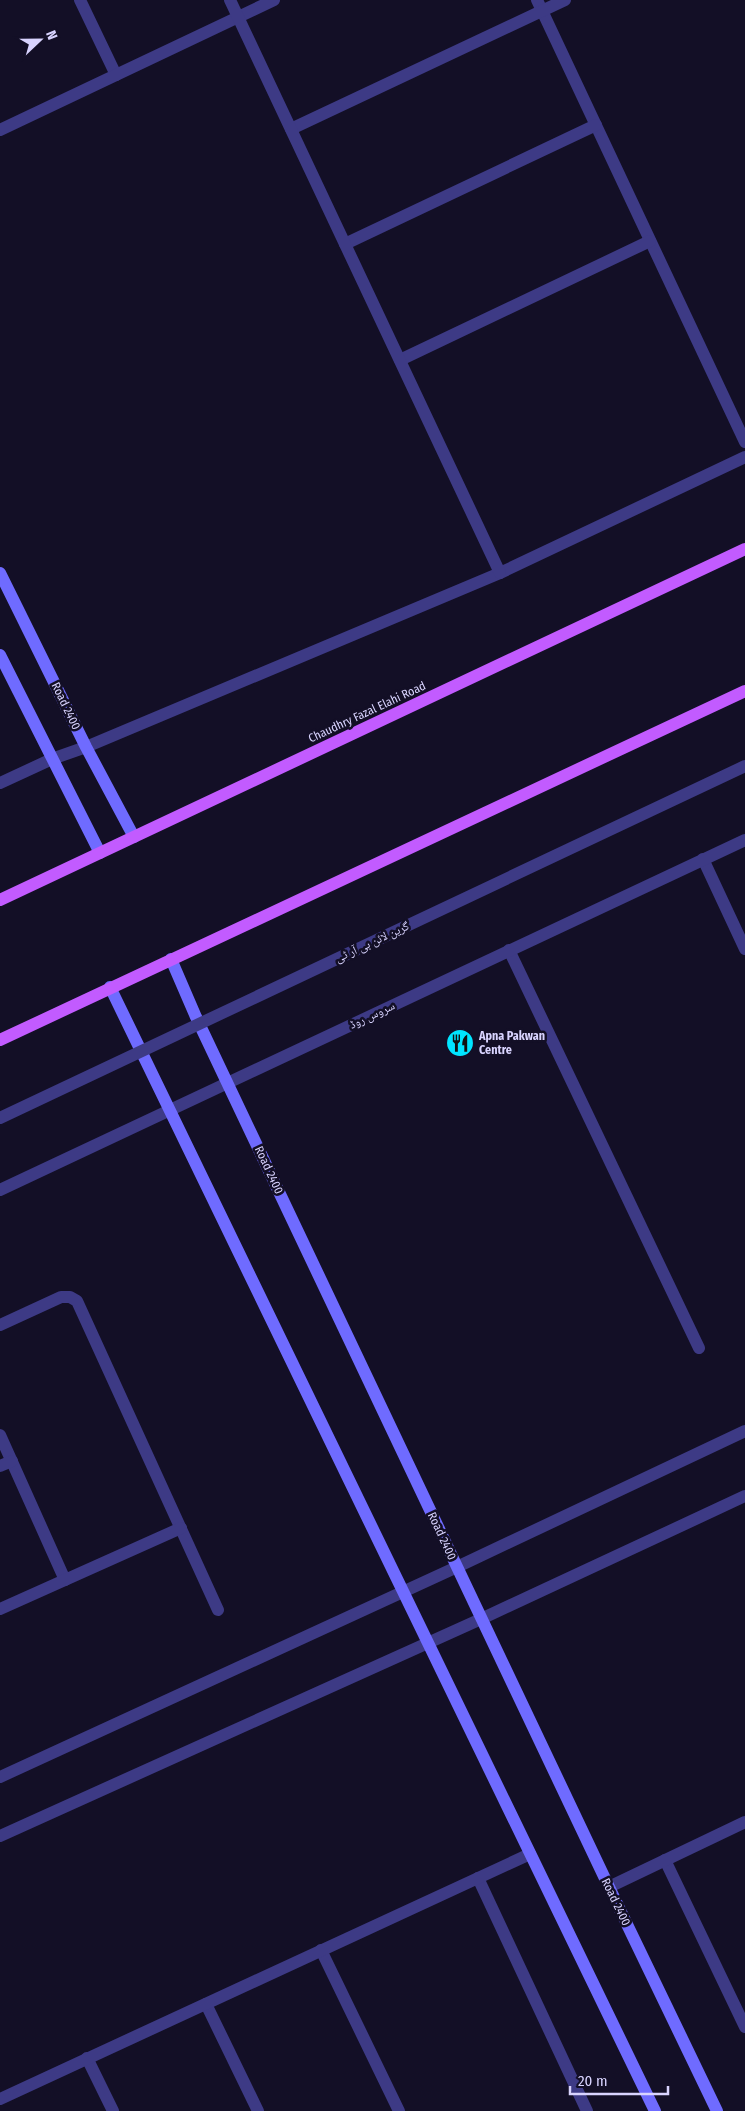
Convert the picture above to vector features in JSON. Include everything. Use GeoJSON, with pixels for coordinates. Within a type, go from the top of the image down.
{"type":"FeatureCollection","features":[{"type":"Feature","properties":{"kind":"main road","name":"Chaudhry Fazal Elahi Road"},"geometry":{"type":"LineString","coordinates":[[0,900],[745,549]]}},
{"type":"Feature","properties":{"kind":"main road","name":"Road 2400"},"geometry":{"type":"LineString","coordinates":[[0,573],[86,747],[134,837]]}},
{"type":"Feature","properties":{"kind":"main road"},"geometry":{"type":"LineString","coordinates":[[0,655],[100,853]]}},
{"type":"Feature","properties":{"kind":"main road"},"geometry":{"type":"LineString","coordinates":[[0,1040],[745,691]]}},
{"type":"Feature","properties":{"kind":"main road","name":"Road 2400"},"geometry":{"type":"LineString","coordinates":[[171,959],[227,1083],[481,1619],[717,2111]]}},
{"type":"Feature","properties":{"kind":"main road"},"geometry":{"type":"LineString","coordinates":[[110,987],[655,2111]]}},
{"type":"Feature","properties":{"kind":"street"},"geometry":{"type":"LineString","coordinates":[[80,0],[116,75]]}},
{"type":"Feature","properties":{"kind":"street"},"geometry":{"type":"LineString","coordinates":[[230,0],[500,573]]}},
{"type":"Feature","properties":{"kind":"street"},"geometry":{"type":"LineString","coordinates":[[0,130],[274,0]]}},
{"type":"Feature","properties":{"kind":"street"},"geometry":{"type":"LineString","coordinates":[[291,129],[540,6],[565,0]]}},
{"type":"Feature","properties":{"kind":"street"},"geometry":{"type":"LineString","coordinates":[[540,6],[745,442]]}},
{"type":"Feature","properties":{"kind":"street"},"geometry":{"type":"LineString","coordinates":[[345,244],[596,125]]}},
{"type":"Feature","properties":{"kind":"street"},"geometry":{"type":"LineString","coordinates":[[400,360],[650,242]]}},
{"type":"Feature","properties":{"kind":"street"},"geometry":{"type":"LineString","coordinates":[[0,784],[52,758],[86,747],[500,573],[745,457]]}},
{"type":"Feature","properties":{"kind":"street","name":"گرین لائن بی آر ٹی"},"geometry":{"type":"LineString","coordinates":[[0,1118],[745,766]]}},
{"type":"Feature","properties":{"kind":"street","name":"سروس روڈ"},"geometry":{"type":"LineString","coordinates":[[0,1190],[745,840]]}},
{"type":"Feature","properties":{"kind":"street"},"geometry":{"type":"LineString","coordinates":[[702,860],[745,949]]}},
{"type":"Feature","properties":{"kind":"street"},"geometry":{"type":"LineString","coordinates":[[509,950],[699,1348]]}},
{"type":"Feature","properties":{"kind":"street"},"geometry":{"type":"LineString","coordinates":[[0,1325],[61,1297],[70,1297],[77,1301],[218,1610]]}},
{"type":"Feature","properties":{"kind":"street"},"geometry":{"type":"LineString","coordinates":[[0,1777],[457,1567],[745,1431]]}},
{"type":"Feature","properties":{"kind":"street"},"geometry":{"type":"LineString","coordinates":[[0,1435],[6,1464],[65,1580]]}},
{"type":"Feature","properties":{"kind":"street"},"geometry":{"type":"LineString","coordinates":[[0,1836],[481,1619],[745,1496]]}},
{"type":"Feature","properties":{"kind":"street"},"geometry":{"type":"LineString","coordinates":[[0,1609],[181,1528]]}},
{"type":"Feature","properties":{"kind":"street"},"geometry":{"type":"LineString","coordinates":[[609,1887],[745,1822]]}},
{"type":"Feature","properties":{"kind":"street"},"geometry":{"type":"LineString","coordinates":[[0,2099],[530,1854]]}},
{"type":"Feature","properties":{"kind":"street"},"geometry":{"type":"LineString","coordinates":[[665,1860],[745,2027]]}},
{"type":"Feature","properties":{"kind":"street"},"geometry":{"type":"LineString","coordinates":[[478,1878],[587,2111]]}},
{"type":"Feature","properties":{"kind":"street"},"geometry":{"type":"LineString","coordinates":[[321,1950],[399,2111]]}},
{"type":"Feature","properties":{"kind":"street"},"geometry":{"type":"LineString","coordinates":[[206,2004],[258,2111]]}},
{"type":"Feature","properties":{"kind":"street"},"geometry":{"type":"LineString","coordinates":[[87,2058],[113,2111]]}},
{"type":"Feature","properties":{"kind":"place","name":"Apna Pakwan Centre"},"geometry":{"type":"Point","coordinates":[460,1043]}}]}
